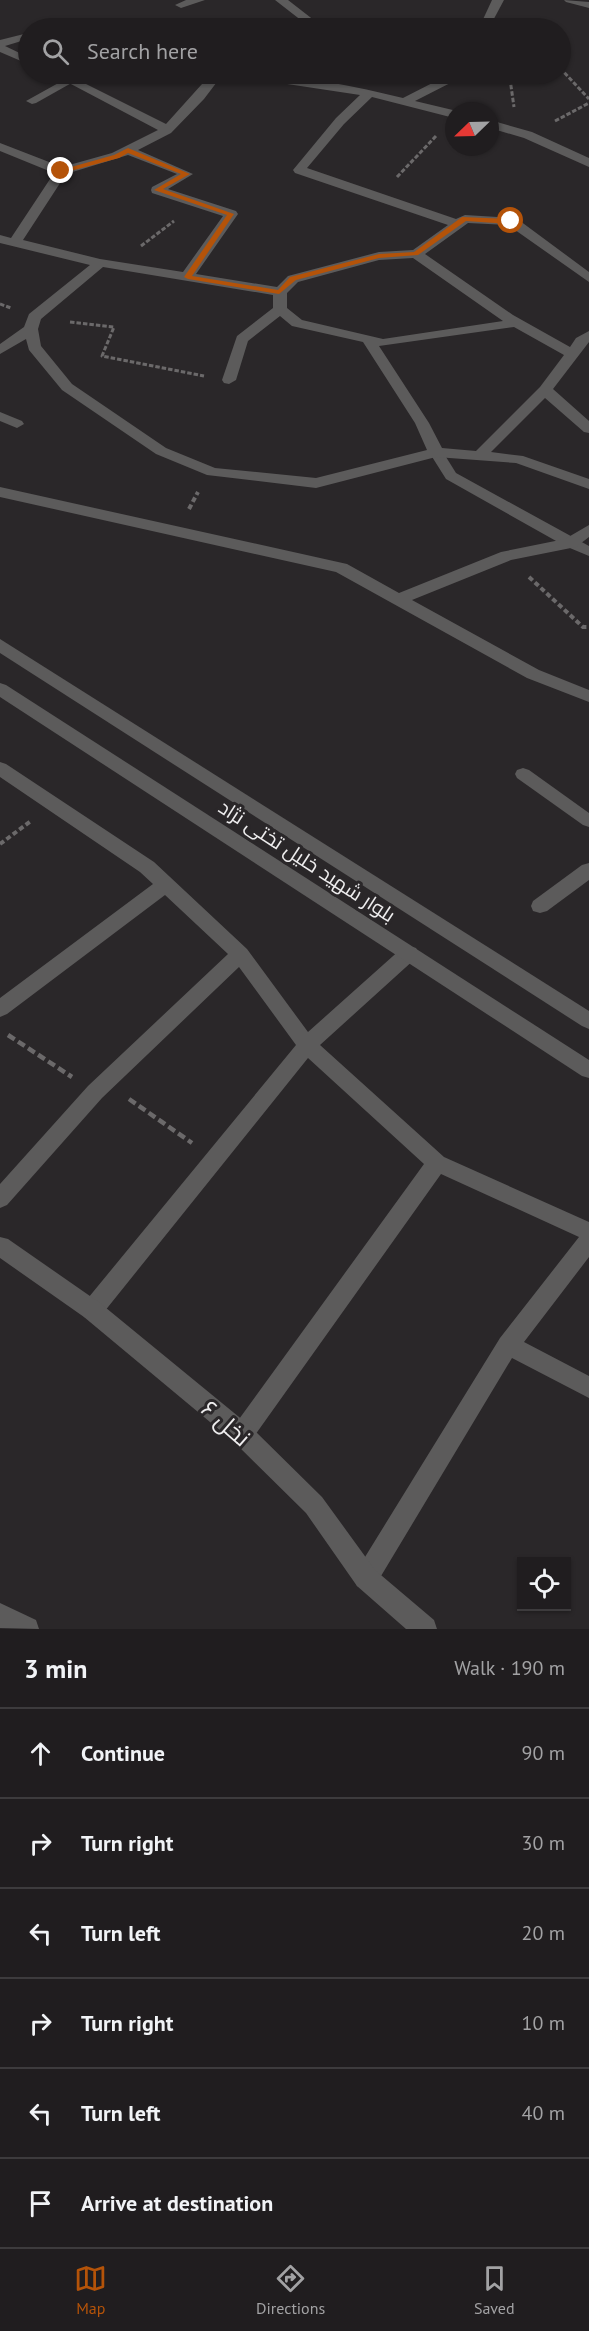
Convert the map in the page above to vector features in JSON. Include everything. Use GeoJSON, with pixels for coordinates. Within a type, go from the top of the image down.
{"type":"FeatureCollection","features":[{"type":"Feature","properties":{"kind":"street"},"geometry":{"type":"LineString","coordinates":[[181,6],[199,0]]}},
{"type":"Feature","properties":{"kind":"street"},"geometry":{"type":"LineString","coordinates":[[281,0],[305,18]]}},
{"type":"Feature","properties":{"kind":"street"},"geometry":{"type":"LineString","coordinates":[[489,18],[498,0]]}},
{"type":"Feature","properties":{"kind":"street"},"geometry":{"type":"LineString","coordinates":[[570,0],[589,5]]}},
{"type":"Feature","properties":{"kind":"street"},"geometry":{"type":"LineString","coordinates":[[0,46],[18,40]]}},
{"type":"Feature","properties":{"kind":"street"},"geometry":{"type":"LineString","coordinates":[[0,46],[18,56]]}},
{"type":"Feature","properties":{"kind":"street"},"geometry":{"type":"LineString","coordinates":[[80,84],[167,130]]}},
{"type":"Feature","properties":{"kind":"street"},"geometry":{"type":"LineString","coordinates":[[0,147],[61,171],[116,156],[167,130],[209,84]]}},
{"type":"Feature","properties":{"kind":"street"},"geometry":{"type":"LineString","coordinates":[[311,84],[369,93],[445,112]]}},
{"type":"Feature","properties":{"kind":"street"},"geometry":{"type":"LineString","coordinates":[[406,101],[439,84]]}},
{"type":"Feature","properties":{"kind":"street"},"geometry":{"type":"LineString","coordinates":[[369,93],[340,122],[299,170],[458,224]]}},
{"type":"Feature","properties":{"kind":"street"},"geometry":{"type":"LineString","coordinates":[[499,127],[528,135],[589,163]]}},
{"type":"Feature","properties":{"kind":"street"},"geometry":{"type":"LineString","coordinates":[[128,150],[187,174],[157,190],[231,214],[188,277]]}},
{"type":"Feature","properties":{"kind":"street"},"geometry":{"type":"LineString","coordinates":[[15,242],[61,171]]}},
{"type":"Feature","properties":{"kind":"street"},"geometry":{"type":"LineString","coordinates":[[279,292],[293,279],[379,256],[416,254],[465,219],[511,221],[589,278]]}},
{"type":"Feature","properties":{"kind":"street"},"geometry":{"type":"LineString","coordinates":[[0,239],[100,263],[279,292]]}},
{"type":"Feature","properties":{"kind":"street"},"geometry":{"type":"LineString","coordinates":[[416,254],[516,323],[571,353]]}},
{"type":"Feature","properties":{"kind":"street"},"geometry":{"type":"LineString","coordinates":[[0,350],[100,263]]}},
{"type":"Feature","properties":{"kind":"street"},"geometry":{"type":"LineString","coordinates":[[279,292],[280,309],[297,322],[383,343],[516,323]]}},
{"type":"Feature","properties":{"kind":"street"},"geometry":{"type":"LineString","coordinates":[[229,380],[242,339],[280,309]]}},
{"type":"Feature","properties":{"kind":"street"},"geometry":{"type":"LineString","coordinates":[[32,323],[34,347],[67,387],[161,451],[212,472],[316,483],[436,452],[518,459],[589,484]]}},
{"type":"Feature","properties":{"kind":"street"},"geometry":{"type":"LineString","coordinates":[[480,455],[544,390],[571,353],[589,335]]}},
{"type":"Feature","properties":{"kind":"street"},"geometry":{"type":"LineString","coordinates":[[368,340],[422,423],[436,452]]}},
{"type":"Feature","properties":{"kind":"street"},"geometry":{"type":"LineString","coordinates":[[544,390],[589,429]]}},
{"type":"Feature","properties":{"kind":"street"},"geometry":{"type":"LineString","coordinates":[[0,492],[341,568],[532,674],[589,696]]}},
{"type":"Feature","properties":{"kind":"street"},"geometry":{"type":"LineString","coordinates":[[398,600],[507,556],[570,543],[589,530]]}},
{"type":"Feature","properties":{"kind":"street","name":"بلوار شهید خلیل تختی نژاد"},"geometry":{"type":"LineString","coordinates":[[0,645],[589,1021]]}},
{"type":"Feature","properties":{"kind":"street","name":"بلوار شهید خلیل تختی نژاد"},"geometry":{"type":"LineString","coordinates":[[0,689],[589,1070]]}},
{"type":"Feature","properties":{"kind":"street"},"geometry":{"type":"LineString","coordinates":[[0,768],[147,867],[166,884],[240,954],[307,1045],[437,1164],[589,1232]]}},
{"type":"Feature","properties":{"kind":"street"},"geometry":{"type":"LineString","coordinates":[[540,906],[589,870]]}},
{"type":"Feature","properties":{"kind":"street"},"geometry":{"type":"LineString","coordinates":[[0,1009],[166,884]]}},
{"type":"Feature","properties":{"kind":"street"},"geometry":{"type":"LineString","coordinates":[[92,1310],[307,1045],[409,953]]}},
{"type":"Feature","properties":{"kind":"street"},"geometry":{"type":"LineString","coordinates":[[0,1199],[100,1087],[240,954]]}},
{"type":"Feature","properties":{"kind":"street"},"geometry":{"type":"LineString","coordinates":[[242,1434],[437,1164]]}},
{"type":"Feature","properties":{"kind":"street"},"geometry":{"type":"LineString","coordinates":[[366,1578],[508,1345],[589,1241]]}},
{"type":"Feature","properties":{"kind":"street","name":"نخل ۶"},"geometry":{"type":"LineString","coordinates":[[0,1246],[92,1310],[242,1434],[314,1505],[366,1578],[425,1629]]}},
{"type":"Feature","properties":{"kind":"street"},"geometry":{"type":"LineString","coordinates":[[508,1345],[589,1388]]}},
{"type":"Feature","properties":{"kind":"street"},"geometry":{"type":"LineString","coordinates":[[0,1615],[27,1629]]}},
{"type":"Feature","properties":{"kind":"lane"},"geometry":{"type":"LineString","coordinates":[[32,101],[62,84]]}},
{"type":"Feature","properties":{"kind":"lane"},"geometry":{"type":"LineString","coordinates":[[0,416],[17,424]]}},
{"type":"Feature","properties":{"kind":"lane"},"geometry":{"type":"LineString","coordinates":[[436,452],[451,476],[570,543],[589,551]]}},
{"type":"Feature","properties":{"kind":"lane"},"geometry":{"type":"LineString","coordinates":[[523,774],[589,821]]}},
{"type":"Feature","properties":{"kind":"path"},"geometry":{"type":"LineString","coordinates":[[571,79],[589,99]]}},
{"type":"Feature","properties":{"kind":"path"},"geometry":{"type":"LineString","coordinates":[[507,129],[515,105],[511,84]]}},
{"type":"Feature","properties":{"kind":"path"},"geometry":{"type":"LineString","coordinates":[[378,197],[439,133]]}},
{"type":"Feature","properties":{"kind":"path"},"geometry":{"type":"LineString","coordinates":[[116,265],[198,203]]}},
{"type":"Feature","properties":{"kind":"path"},"geometry":{"type":"LineString","coordinates":[[0,304],[32,323],[114,327],[102,356],[229,380]]}},
{"type":"Feature","properties":{"kind":"path"},"geometry":{"type":"LineString","coordinates":[[178,532],[195,496],[212,472]]}},
{"type":"Feature","properties":{"kind":"path"},"geometry":{"type":"LineString","coordinates":[[507,556],[583,627],[589,627]]}},
{"type":"Feature","properties":{"kind":"path"},"geometry":{"type":"LineString","coordinates":[[0,843],[53,805]]}},
{"type":"Feature","properties":{"kind":"path"},"geometry":{"type":"LineString","coordinates":[[0,1029],[215,1158]]}},
{"type":"Feature","properties":{"kind":"route"},"geometry":{"type":"LineString","coordinates":[[61,171],[116,156],[128,150],[187,174],[157,190],[231,214],[188,277],[279,292],[293,279],[327,269],[379,256],[416,254],[465,219],[511,221]]}}]}
